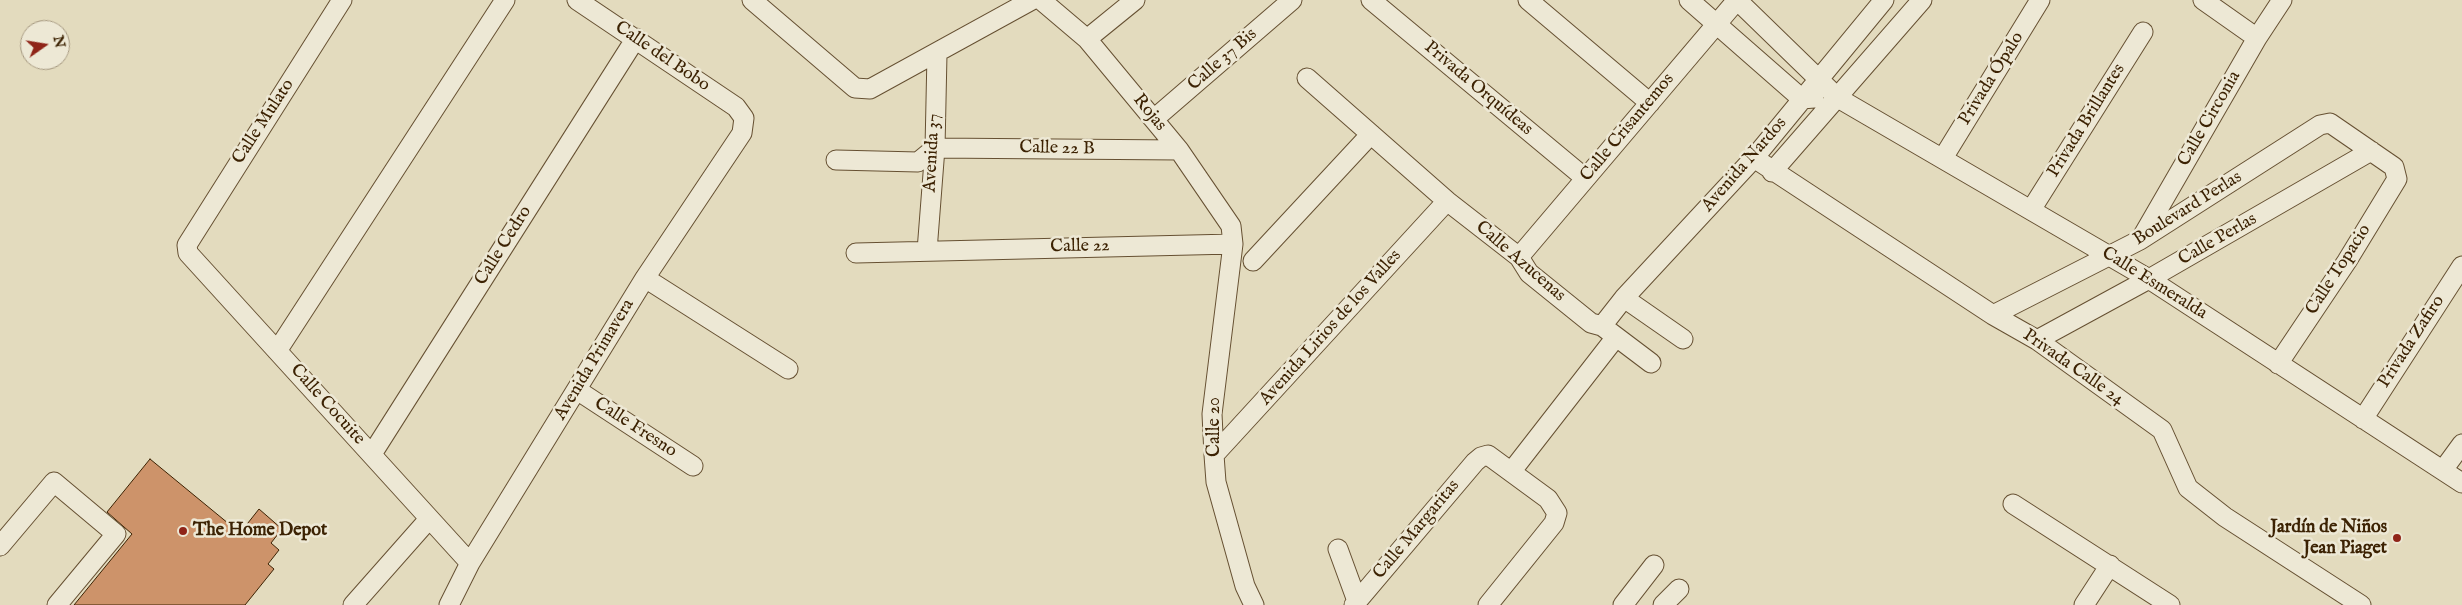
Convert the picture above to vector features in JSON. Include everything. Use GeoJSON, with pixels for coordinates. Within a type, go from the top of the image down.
{"type":"FeatureCollection","features":[{"type":"Feature","properties":{"kind":"street","name":"Calle Mulato"},"geometry":{"type":"LineString","coordinates":[[186,244],[342,0]]}},
{"type":"Feature","properties":{"kind":"street"},"geometry":{"type":"LineString","coordinates":[[277,351],[505,0]]}},
{"type":"Feature","properties":{"kind":"street","name":"Calle del Bobo"},"geometry":{"type":"LineString","coordinates":[[577,0],[636,38],[736,108],[744,118]]}},
{"type":"Feature","properties":{"kind":"street"},"geometry":{"type":"LineString","coordinates":[[752,0],[855,88],[870,89],[937,54],[1032,0]]}},
{"type":"Feature","properties":{"kind":"street","name":"Rojas"},"geometry":{"type":"LineString","coordinates":[[1041,0],[1088,39],[1179,150],[1231,226],[1233,244]]}},
{"type":"Feature","properties":{"kind":"street"},"geometry":{"type":"LineString","coordinates":[[1088,39],[1135,0]]}},
{"type":"Feature","properties":{"kind":"street","name":"Calle 37 Bis"},"geometry":{"type":"LineString","coordinates":[[1154,119],[1292,0]]}},
{"type":"Feature","properties":{"kind":"street","name":"Privada Orquídeas"},"geometry":{"type":"LineString","coordinates":[[1371,0],[1585,178]]}},
{"type":"Feature","properties":{"kind":"street"},"geometry":{"type":"LineString","coordinates":[[1528,0],[1650,103]]}},
{"type":"Feature","properties":{"kind":"street"},"geometry":{"type":"LineString","coordinates":[[1689,0],[1802,99],[1838,98]]}},
{"type":"Feature","properties":{"kind":"street"},"geometry":{"type":"LineString","coordinates":[[1737,0],[1819,77],[1838,98]]}},
{"type":"Feature","properties":{"kind":"street","name":"Calle Crisantemos"},"geometry":{"type":"LineString","coordinates":[[1519,257],[1737,0]]}},
{"type":"Feature","properties":{"kind":"street","name":"Avenida Nardos"},"geometry":{"type":"LineString","coordinates":[[1511,472],[1609,331],[1624,298],[1754,158],[1884,0]]}},
{"type":"Feature","properties":{"kind":"street","name":"Avenida Nardos"},"geometry":{"type":"LineString","coordinates":[[1772,172],[1922,0]]}},
{"type":"Feature","properties":{"kind":"street","name":"Privada Ópalo"},"geometry":{"type":"LineString","coordinates":[[1943,158],[2040,0]]}},
{"type":"Feature","properties":{"kind":"street"},"geometry":{"type":"LineString","coordinates":[[2203,0],[2257,38]]}},
{"type":"Feature","properties":{"kind":"street","name":"Calle Circonia"},"geometry":{"type":"LineString","coordinates":[[2140,240],[2257,38],[2282,0]]}},
{"type":"Feature","properties":{"kind":"street","name":"Privada Brillantes"},"geometry":{"type":"LineString","coordinates":[[2031,210],[2144,32]]}},
{"type":"Feature","properties":{"kind":"street","name":"Calle Cedro"},"geometry":{"type":"LineString","coordinates":[[372,454],[636,38]]}},
{"type":"Feature","properties":{"kind":"street","name":"Avenida 37"},"geometry":{"type":"LineString","coordinates":[[927,251],[934,148],[937,54]]}},
{"type":"Feature","properties":{"kind":"street","name":"Calle Azucenas"},"geometry":{"type":"LineString","coordinates":[[1307,78],[1448,201],[1519,257],[1529,273],[1591,323],[1609,331],[1651,363]]}},
{"type":"Feature","properties":{"kind":"street","name":"Calle Esmeralda"},"geometry":{"type":"LineString","coordinates":[[1838,98],[2150,279],[2462,483]]}},
{"type":"Feature","properties":{"kind":"street","name":"Avenida Primavera"},"geometry":{"type":"LineString","coordinates":[[449,605],[470,563],[645,278],[742,133],[744,118]]}},
{"type":"Feature","properties":{"kind":"street","name":"Boulevard Perlas"},"geometry":{"type":"LineString","coordinates":[[1993,315],[2140,240],[2325,124],[2330,124],[2371,151]]}},
{"type":"Feature","properties":{"kind":"street"},"geometry":{"type":"LineString","coordinates":[[1253,262],[1371,134]]}},
{"type":"Feature","properties":{"kind":"street"},"geometry":{"type":"LineString","coordinates":[[836,160],[918,162],[934,148]]}},
{"type":"Feature","properties":{"kind":"street","name":"Calle 22 B"},"geometry":{"type":"LineString","coordinates":[[934,148],[1179,150]]}},
{"type":"Feature","properties":{"kind":"street","name":"Calle Topacio"},"geometry":{"type":"LineString","coordinates":[[2278,364],[2397,179],[2394,167],[2371,151]]}},
{"type":"Feature","properties":{"kind":"street","name":"Calle Perlas"},"geometry":{"type":"LineString","coordinates":[[2037,340],[2150,279],[2371,151]]}},
{"type":"Feature","properties":{"kind":"street","name":"Privada Calle 24"},"geometry":{"type":"LineString","coordinates":[[1754,158],[1772,172],[1993,315],[2037,340],[2162,430],[2188,488],[2200,499],[2361,605]]}},
{"type":"Feature","properties":{"kind":"street","name":"Avenida Lirios de los Valles"},"geometry":{"type":"LineString","coordinates":[[1214,456],[1448,201]]}},
{"type":"Feature","properties":{"kind":"street","name":"Calle Cocuite"},"geometry":{"type":"LineString","coordinates":[[186,244],[188,253],[470,563]]}},
{"type":"Feature","properties":{"kind":"street","name":"Calle 22"},"geometry":{"type":"LineString","coordinates":[[856,253],[1233,244]]}},
{"type":"Feature","properties":{"kind":"street","name":"Calle 20"},"geometry":{"type":"LineString","coordinates":[[1233,244],[1212,414],[1214,456],[1216,482],[1245,586],[1254,605]]}},
{"type":"Feature","properties":{"kind":"street","name":"Privada Zafiro"},"geometry":{"type":"LineString","coordinates":[[2363,419],[2462,266]]}},
{"type":"Feature","properties":{"kind":"street"},"geometry":{"type":"LineString","coordinates":[[645,278],[788,369]]}},
{"type":"Feature","properties":{"kind":"street"},"geometry":{"type":"LineString","coordinates":[[1624,298],[1683,339]]}},
{"type":"Feature","properties":{"kind":"street","name":"Calle Fresno"},"geometry":{"type":"LineString","coordinates":[[577,390],[693,466]]}},
{"type":"Feature","properties":{"kind":"street"},"geometry":{"type":"LineString","coordinates":[[2443,470],[2462,444]]}},
{"type":"Feature","properties":{"kind":"street","name":"Calle Margaritas"},"geometry":{"type":"LineString","coordinates":[[1355,603],[1481,457],[1488,455],[1511,472]]}},
{"type":"Feature","properties":{"kind":"street"},"geometry":{"type":"LineString","coordinates":[[1488,605],[1554,523],[1556,513],[1548,499],[1511,472]]}},
{"type":"Feature","properties":{"kind":"street"},"geometry":{"type":"LineString","coordinates":[[0,546],[54,482],[116,534],[57,605]]}},
{"type":"Feature","properties":{"kind":"street"},"geometry":{"type":"LineString","coordinates":[[2014,504],[2170,605]]}},
{"type":"Feature","properties":{"kind":"street"},"geometry":{"type":"LineString","coordinates":[[354,605],[429,519]]}},
{"type":"Feature","properties":{"kind":"street"},"geometry":{"type":"LineString","coordinates":[[1338,549],[1355,603]]}},
{"type":"Feature","properties":{"kind":"street"},"geometry":{"type":"LineString","coordinates":[[1627,604],[1654,565]]}},
{"type":"Feature","properties":{"kind":"street"},"geometry":{"type":"LineString","coordinates":[[2084,605],[2110,565]]}},
{"type":"Feature","properties":{"kind":"street"},"geometry":{"type":"LineString","coordinates":[[1663,605],[1679,589]]}},
{"type":"Feature","properties":{"kind":"building","name":"The Home Depot"},"geometry":{"type":"Polygon","coordinates":[[[150,459],[240,533],[259,509],[282,529],[271,543],[279,550],[268,564],[274,569],[245,605],[74,605],[132,534],[107,512],[150,459]]]}},
{"type":"Feature","properties":{"kind":"place","name":"The Home Depot"},"geometry":{"type":"Point","coordinates":[183,531]}},
{"type":"Feature","properties":{"kind":"place","name":"Jardín de Niños Jean Piaget"},"geometry":{"type":"Point","coordinates":[2397,538]}}]}
